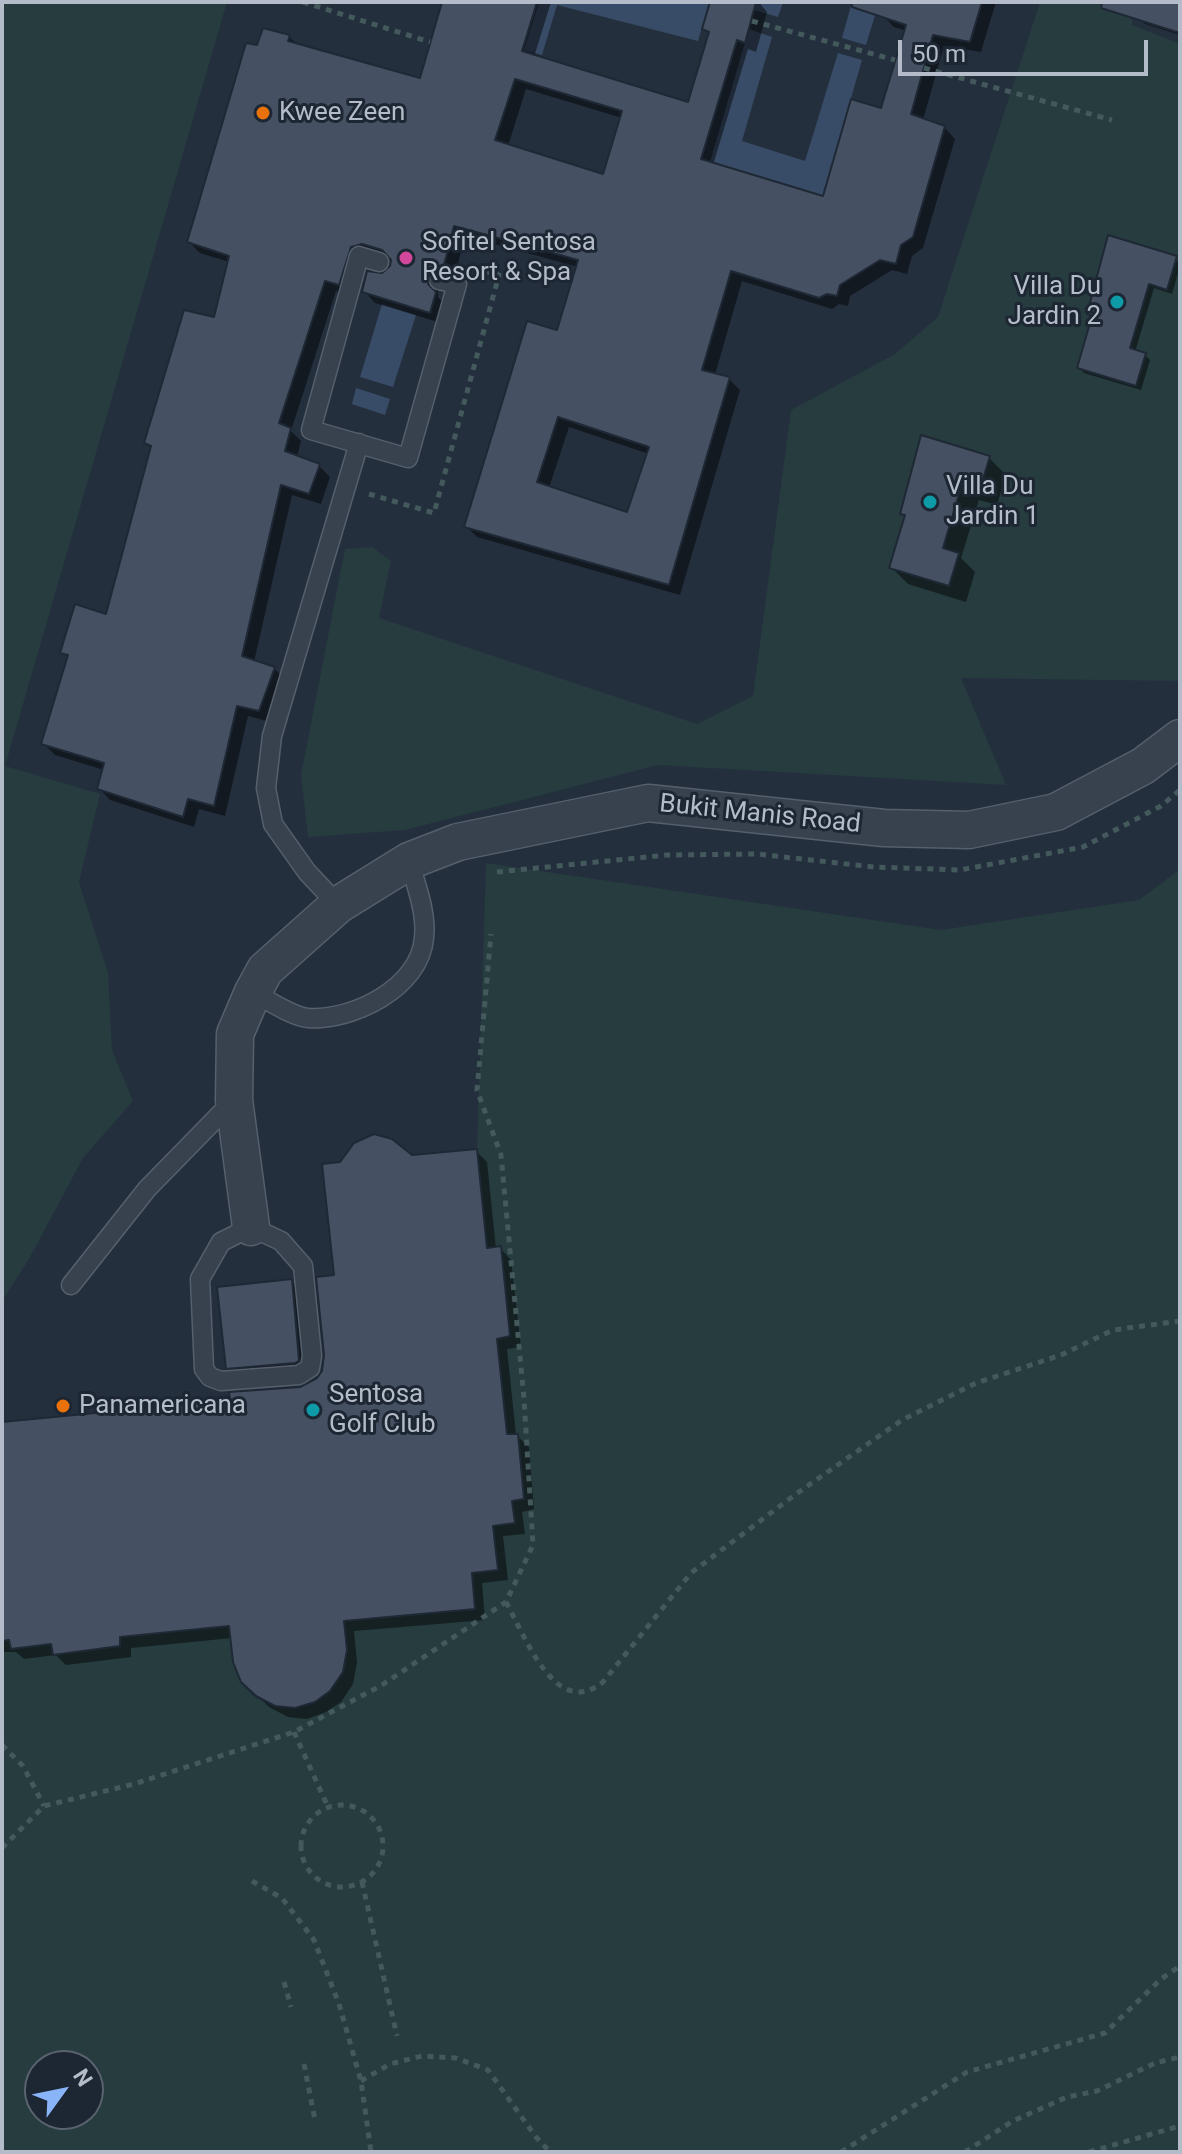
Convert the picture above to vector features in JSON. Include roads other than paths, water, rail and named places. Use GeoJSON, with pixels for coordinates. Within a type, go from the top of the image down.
{"type":"FeatureCollection","features":[{"type":"Feature","properties":{"kind":"street","name":"Bukit Manis Road"},"geometry":{"type":"LineString","coordinates":[[251,1227],[234,1100],[235,1034],[253,992],[265,970],[338,905],[409,861],[458,842],[648,803],[884,828],[969,830],[1056,812],[1143,766],[1180,738]]}},
{"type":"Feature","properties":{"kind":"lane"},"geometry":{"type":"LineString","coordinates":[[379,262],[359,256],[311,430],[408,458],[457,284],[439,280]]}},
{"type":"Feature","properties":{"kind":"lane"},"geometry":{"type":"LineString","coordinates":[[338,905],[307,872],[273,824],[266,788],[272,736],[359,443]]}},
{"type":"Feature","properties":{"kind":"lane"},"geometry":{"type":"LineString","coordinates":[[253,992],[306,1018],[363,1009],[392,991],[412,972],[425,940],[421,899],[409,861]]}},
{"type":"Feature","properties":{"kind":"lane"},"geometry":{"type":"LineString","coordinates":[[71,1285],[147,1189],[234,1100]]}},
{"type":"Feature","properties":{"kind":"lane"},"geometry":{"type":"LineString","coordinates":[[251,1227],[281,1241],[303,1266],[312,1356],[310,1368],[299,1375],[221,1381],[210,1377],[204,1369],[200,1279],[221,1242],[251,1227]]}},
{"type":"Feature","properties":{"kind":"water"},"geometry":{"type":"Polygon","coordinates":[[[539,2],[709,2],[698,41],[557,5],[542,55],[524,50],[539,2]]]}},
{"type":"Feature","properties":{"kind":"water"},"geometry":{"type":"Polygon","coordinates":[[[757,2],[783,2],[778,17],[754,10],[757,2]]]}},
{"type":"Feature","properties":{"kind":"water"},"geometry":{"type":"Polygon","coordinates":[[[852,2],[879,2],[866,45],[842,38],[852,2]]]}},
{"type":"Feature","properties":{"kind":"water"},"geometry":{"type":"Polygon","coordinates":[[[749,29],[772,37],[742,141],[805,161],[838,53],[862,60],[823,196],[710,162],[749,29]]]}},
{"type":"Feature","properties":{"kind":"water"},"geometry":{"type":"Polygon","coordinates":[[[382,304],[416,315],[393,387],[360,377],[382,304]]]}},
{"type":"Feature","properties":{"kind":"water"},"geometry":{"type":"Polygon","coordinates":[[[356,388],[390,399],[385,415],[352,404],[356,388]]]}},
{"type":"Feature","properties":{"kind":"place","name":"Kwee Zeen"},"geometry":{"type":"Point","coordinates":[263,113]}},
{"type":"Feature","properties":{"kind":"place","name":"Sofitel Sentosa Resort & Spa"},"geometry":{"type":"Point","coordinates":[406,258]}},
{"type":"Feature","properties":{"kind":"place","name":"Villa Du Jardin 2"},"geometry":{"type":"Point","coordinates":[1117,302]}},
{"type":"Feature","properties":{"kind":"place","name":"Villa Du Jardin 1"},"geometry":{"type":"Point","coordinates":[930,502]}},
{"type":"Feature","properties":{"kind":"place","name":"Panamericana"},"geometry":{"type":"Point","coordinates":[63,1406]}},
{"type":"Feature","properties":{"kind":"place","name":"Sentosa Golf Club"},"geometry":{"type":"Point","coordinates":[313,1410]}}]}
